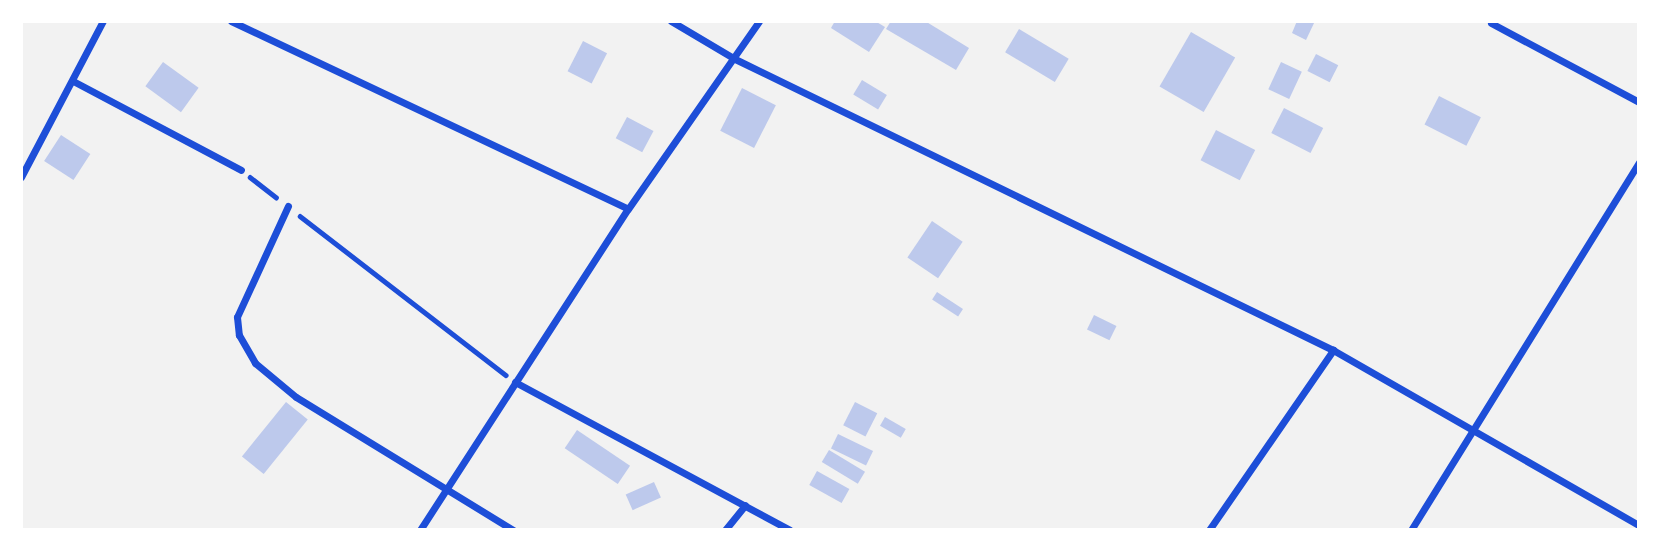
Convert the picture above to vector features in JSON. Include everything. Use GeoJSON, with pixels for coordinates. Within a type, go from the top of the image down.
{"type":"FeatureCollection","features":[{"type":"Feature","properties":{"kind":"street"},"geometry":{"type":"LineString","coordinates":[[21,177],[103,21]]}},
{"type":"Feature","properties":{"kind":"street"},"geometry":{"type":"LineString","coordinates":[[231,21],[628,209]]}},
{"type":"Feature","properties":{"kind":"street"},"geometry":{"type":"LineString","coordinates":[[671,21],[735,59],[1334,349],[1639,525]]}},
{"type":"Feature","properties":{"kind":"street"},"geometry":{"type":"LineString","coordinates":[[420,530],[628,209],[759,21]]}},
{"type":"Feature","properties":{"kind":"street"},"geometry":{"type":"LineString","coordinates":[[1491,23],[1639,102]]}},
{"type":"Feature","properties":{"kind":"street"},"geometry":{"type":"LineString","coordinates":[[73,81],[241,170]]}},
{"type":"Feature","properties":{"kind":"street"},"geometry":{"type":"LineString","coordinates":[[1411,530],[1639,162]]}},
{"type":"Feature","properties":{"kind":"street"},"geometry":{"type":"LineString","coordinates":[[288,206],[237,317],[239,335],[255,363],[296,397],[388,456],[446,487],[513,530]]}},
{"type":"Feature","properties":{"kind":"street"},"geometry":{"type":"LineString","coordinates":[[1209,530],[1334,349]]}},
{"type":"Feature","properties":{"kind":"street"},"geometry":{"type":"LineString","coordinates":[[516,382],[790,530]]}},
{"type":"Feature","properties":{"kind":"street"},"geometry":{"type":"LineString","coordinates":[[725,530],[745,505]]}},
{"type":"Feature","properties":{"kind":"path"},"geometry":{"type":"LineString","coordinates":[[241,170],[516,382]]}},
{"type":"Feature","properties":{"kind":"building"},"geometry":{"type":"Polygon","coordinates":[[[835,21],[875,21],[885,27],[869,52],[831,28],[835,21]]]}},
{"type":"Feature","properties":{"kind":"building"},"geometry":{"type":"Polygon","coordinates":[[[891,21],[925,21],[969,48],[956,70],[886,29],[891,21]]]}},
{"type":"Feature","properties":{"kind":"building"},"geometry":{"type":"Polygon","coordinates":[[[1297,21],[1315,21],[1306,40],[1292,33],[1297,21]]]}},
{"type":"Feature","properties":{"kind":"building"},"geometry":{"type":"Polygon","coordinates":[[[1019,29],[1069,59],[1055,82],[1005,52],[1019,29]]]}},
{"type":"Feature","properties":{"kind":"building"},"geometry":{"type":"Polygon","coordinates":[[[1191,32],[1235,58],[1204,112],[1160,87],[1191,32]]]}},
{"type":"Feature","properties":{"kind":"building"},"geometry":{"type":"Polygon","coordinates":[[[583,41],[607,53],[592,84],[568,71],[583,41]]]}},
{"type":"Feature","properties":{"kind":"building"},"geometry":{"type":"Polygon","coordinates":[[[1316,54],[1338,65],[1330,82],[1307,71],[1316,54]]]}},
{"type":"Feature","properties":{"kind":"building"},"geometry":{"type":"Polygon","coordinates":[[[163,62],[199,88],[181,112],[145,86],[163,62]]]}},
{"type":"Feature","properties":{"kind":"building"},"geometry":{"type":"Polygon","coordinates":[[[1281,62],[1302,72],[1289,99],[1268,89],[1281,62]]]}},
{"type":"Feature","properties":{"kind":"building"},"geometry":{"type":"Polygon","coordinates":[[[862,80],[887,95],[878,110],[853,95],[862,80]]]}},
{"type":"Feature","properties":{"kind":"building"},"geometry":{"type":"Polygon","coordinates":[[[742,88],[776,105],[754,148],[720,131],[742,88]]]}},
{"type":"Feature","properties":{"kind":"building"},"geometry":{"type":"Polygon","coordinates":[[[1439,96],[1481,117],[1466,146],[1424,125],[1439,96]]]}},
{"type":"Feature","properties":{"kind":"building"},"geometry":{"type":"Polygon","coordinates":[[[1284,108],[1323,128],[1310,153],[1271,133],[1284,108]]]}},
{"type":"Feature","properties":{"kind":"building"},"geometry":{"type":"Polygon","coordinates":[[[627,117],[653,131],[642,152],[616,138],[627,117]]]}},
{"type":"Feature","properties":{"kind":"building"},"geometry":{"type":"Polygon","coordinates":[[[1216,130],[1255,150],[1240,180],[1201,160],[1216,130]]]}},
{"type":"Feature","properties":{"kind":"building"},"geometry":{"type":"Polygon","coordinates":[[[61,135],[90,154],[73,180],[44,161],[61,135]]]}},
{"type":"Feature","properties":{"kind":"building"},"geometry":{"type":"Polygon","coordinates":[[[932,221],[963,242],[938,278],[907,257],[932,221]]]}},
{"type":"Feature","properties":{"kind":"building"},"geometry":{"type":"Polygon","coordinates":[[[937,292],[963,309],[958,316],[932,300],[937,292]]]}},
{"type":"Feature","properties":{"kind":"building"},"geometry":{"type":"Polygon","coordinates":[[[1094,315],[1116,326],[1109,340],[1087,329],[1094,315]]]}},
{"type":"Feature","properties":{"kind":"building"},"geometry":{"type":"Polygon","coordinates":[[[286,402],[308,420],[264,474],[242,456],[286,402]]]}},
{"type":"Feature","properties":{"kind":"building"},"geometry":{"type":"Polygon","coordinates":[[[855,402],[877,413],[865,437],[843,425],[855,402]]]}},
{"type":"Feature","properties":{"kind":"building"},"geometry":{"type":"Polygon","coordinates":[[[885,417],[906,429],[901,438],[880,426],[885,417]]]}},
{"type":"Feature","properties":{"kind":"building"},"geometry":{"type":"Polygon","coordinates":[[[577,430],[630,466],[618,484],[565,448],[577,430]]]}},
{"type":"Feature","properties":{"kind":"building"},"geometry":{"type":"Polygon","coordinates":[[[838,434],[873,451],[866,465],[831,448],[838,434]]]}},
{"type":"Feature","properties":{"kind":"building"},"geometry":{"type":"Polygon","coordinates":[[[829,450],[865,472],[858,484],[822,462],[829,450]]]}},
{"type":"Feature","properties":{"kind":"building"},"geometry":{"type":"Polygon","coordinates":[[[817,471],[849,489],[842,503],[809,485],[817,471]]]}},
{"type":"Feature","properties":{"kind":"building"},"geometry":{"type":"Polygon","coordinates":[[[654,482],[661,498],[633,510],[626,495],[654,482]]]}}]}
